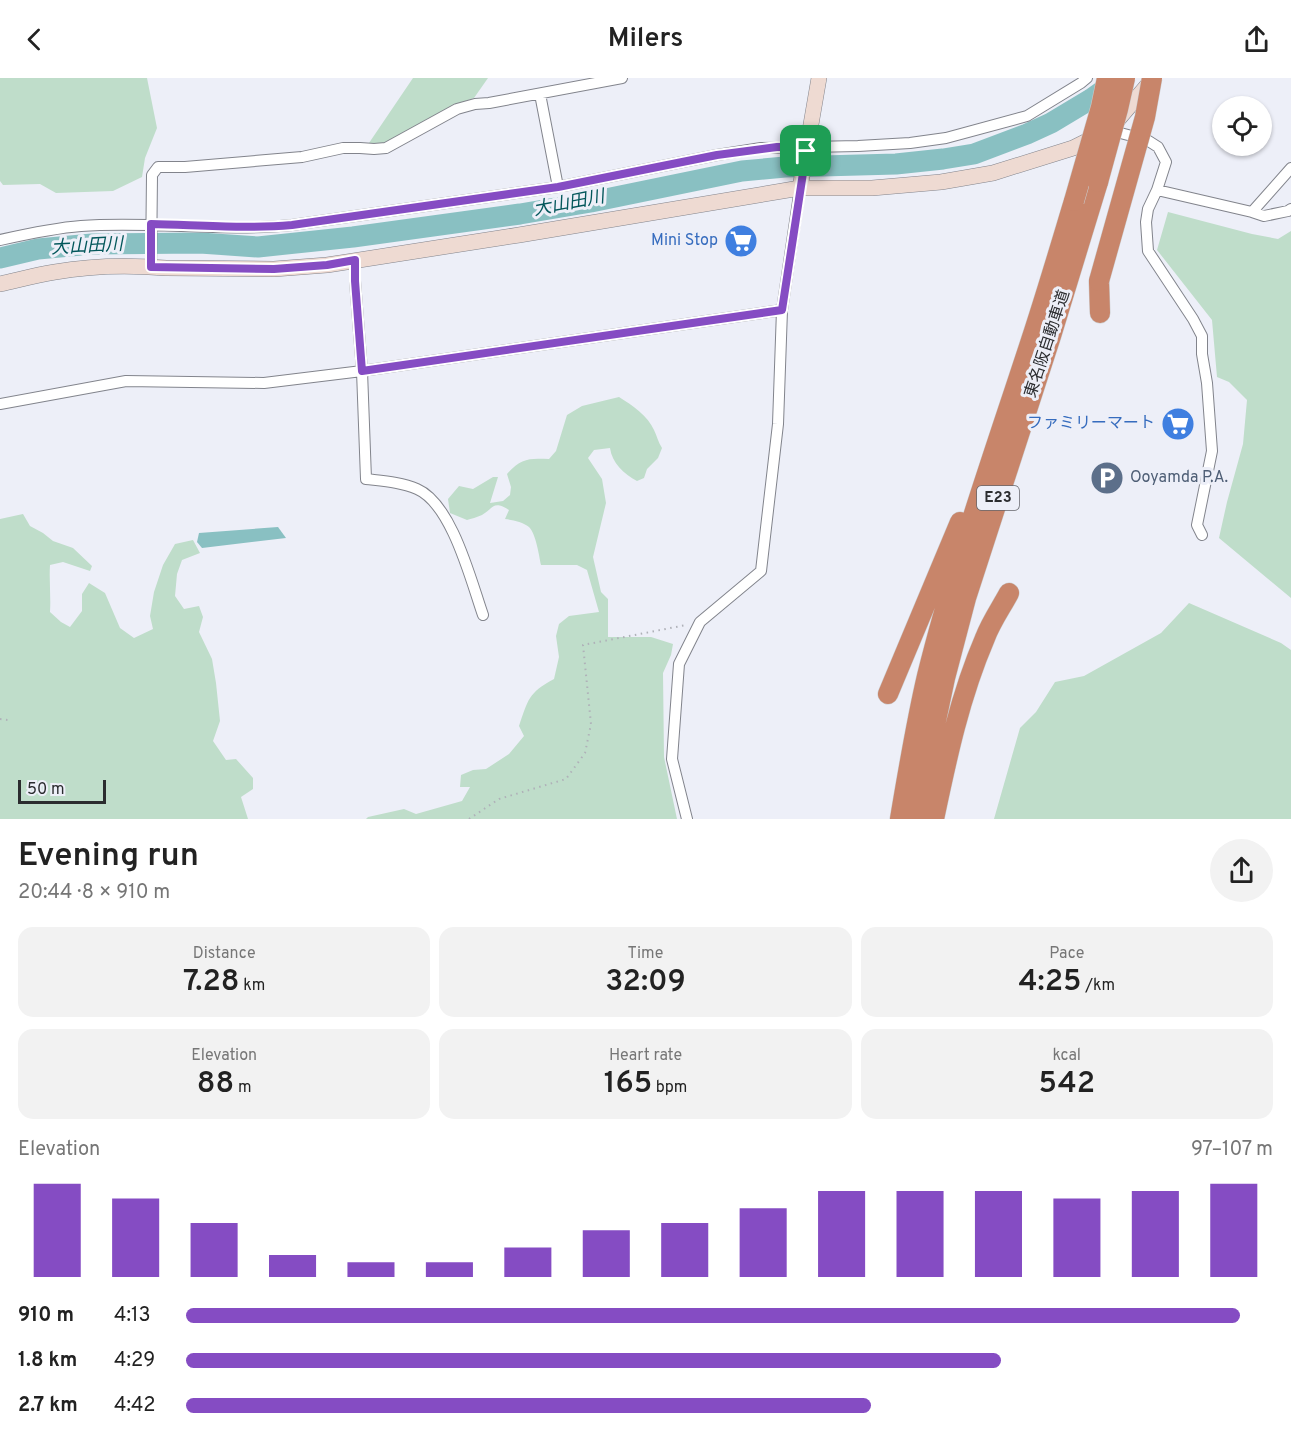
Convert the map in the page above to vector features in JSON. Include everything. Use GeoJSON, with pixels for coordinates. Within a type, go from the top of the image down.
{"type":"FeatureCollection","features":[{"type":"Feature","properties":{"kind":"highway","name":"東名阪自動車道"},"geometry":{"type":"LineString","coordinates":[[900,819],[927,676],[950,593],[1074,201],[1107,78]]}},
{"type":"Feature","properties":{"kind":"highway","name":"東名阪自動車道"},"geometry":{"type":"LineString","coordinates":[[918,819],[945,678],[966,598],[1051,336],[1098,182],[1125,78]]}},
{"type":"Feature","properties":{"kind":"highway"},"geometry":{"type":"LineString","coordinates":[[1100,313],[1099,281],[1145,117],[1153,78]]}},
{"type":"Feature","properties":{"kind":"highway"},"geometry":{"type":"LineString","coordinates":[[888,694],[957,530],[975,481],[992,456]]}},
{"type":"Feature","properties":{"kind":"highway"},"geometry":{"type":"LineString","coordinates":[[934,819],[964,693],[986,635],[1009,593]]}},
{"type":"Feature","properties":{"kind":"street"},"geometry":{"type":"LineString","coordinates":[[151,267],[152,175],[159,167],[185,167],[302,157],[343,148],[386,148],[457,109],[622,78]]}},
{"type":"Feature","properties":{"kind":"street"},"geometry":{"type":"LineString","coordinates":[[687,819],[672,759],[679,664],[700,622],[761,571],[778,424],[782,310],[819,78]]}},
{"type":"Feature","properties":{"kind":"street"},"geometry":{"type":"LineString","coordinates":[[0,239],[72,227],[151,224],[264,227],[558,187],[761,148],[807,149],[910,143],[946,138],[1027,116],[1071,83],[1087,78]]}},
{"type":"Feature","properties":{"kind":"street"},"geometry":{"type":"LineString","coordinates":[[0,284],[55,272],[102,268],[274,269],[327,265],[530,233],[801,186],[872,188],[941,182],[993,173],[1073,148],[1109,130],[1153,78]]}},
{"type":"Feature","properties":{"kind":"street"},"geometry":{"type":"LineString","coordinates":[[540,94],[558,187]]}},
{"type":"Feature","properties":{"kind":"street"},"geometry":{"type":"LineString","coordinates":[[1109,130],[1147,140],[1158,147],[1166,162],[1146,222],[1148,251],[1202,336],[1212,452],[1197,525],[1202,534]]}},
{"type":"Feature","properties":{"kind":"street"},"geometry":{"type":"LineString","coordinates":[[1252,212],[1291,168]]}},
{"type":"Feature","properties":{"kind":"street"},"geometry":{"type":"LineString","coordinates":[[1157,190],[1264,216],[1291,209]]}},
{"type":"Feature","properties":{"kind":"street"},"geometry":{"type":"LineString","coordinates":[[355,260],[366,479],[404,485],[419,490],[432,501],[454,534],[483,615]]}},
{"type":"Feature","properties":{"kind":"street"},"geometry":{"type":"LineString","coordinates":[[0,404],[126,381],[264,383],[782,310]]}},
{"type":"Feature","properties":{"kind":"path"},"geometry":{"type":"LineString","coordinates":[[469,819],[499,800],[566,779],[585,753],[591,724],[583,645],[700,622]]}},
{"type":"Feature","properties":{"kind":"path"},"geometry":{"type":"LineString","coordinates":[[0,719],[8,720]]}},
{"type":"Feature","properties":{"kind":"green space"},"geometry":{"type":"Polygon","coordinates":[[[0,78],[147,78],[157,128],[145,158],[142,177],[113,191],[56,193],[40,184],[3,185],[0,181],[0,78]]]}},
{"type":"Feature","properties":{"kind":"green space"},"geometry":{"type":"Polygon","coordinates":[[[413,78],[488,78],[474,98],[457,104],[385,144],[369,143],[413,78]]]}},
{"type":"Feature","properties":{"kind":"green space"},"geometry":{"type":"Polygon","coordinates":[[[1168,212],[1278,239],[1291,231],[1291,598],[1219,538],[1243,444],[1247,400],[1229,382],[1217,377],[1212,320],[1157,250],[1168,212]]]}},
{"type":"Feature","properties":{"kind":"green space"},"geometry":{"type":"Polygon","coordinates":[[[619,397],[648,420],[662,448],[658,458],[647,469],[644,478],[637,481],[619,468],[610,448],[594,450],[588,458],[602,479],[606,503],[593,557],[601,592],[608,599],[608,637],[651,637],[673,644],[663,673],[664,757],[677,819],[366,819],[404,809],[416,814],[462,801],[470,787],[460,787],[461,775],[473,770],[486,769],[509,754],[524,736],[519,726],[527,703],[534,693],[554,679],[559,657],[556,636],[559,624],[569,616],[599,612],[587,570],[577,565],[541,565],[534,534],[524,524],[505,519],[509,510],[497,505],[482,515],[467,520],[450,513],[448,499],[459,486],[473,489],[493,477],[498,477],[490,503],[503,501],[510,495],[511,487],[507,474],[526,460],[549,459],[556,451],[567,415],[582,406],[619,397]]]}},
{"type":"Feature","properties":{"kind":"green space"},"geometry":{"type":"Polygon","coordinates":[[[23,514],[30,526],[53,541],[73,548],[92,566],[90,571],[63,562],[50,565],[50,612],[70,627],[82,611],[82,594],[89,583],[105,593],[120,628],[134,638],[153,629],[150,616],[154,592],[163,565],[175,544],[193,540],[200,553],[182,560],[177,574],[175,596],[184,609],[199,606],[203,617],[199,632],[212,659],[220,721],[213,741],[226,760],[236,759],[253,778],[253,789],[241,797],[248,819],[0,819],[0,519],[23,514]]]}},
{"type":"Feature","properties":{"kind":"green space"},"geometry":{"type":"Polygon","coordinates":[[[1189,603],[1281,643],[1291,650],[1291,819],[994,819],[1020,728],[1036,712],[1055,682],[1084,676],[1161,633],[1189,603]]]}},
{"type":"Feature","properties":{"kind":"water"},"geometry":{"type":"Polygon","coordinates":[[[278,527],[286,538],[202,548],[197,542],[199,533],[278,527]]]}},
{"type":"Feature","properties":{"kind":"waterway","name":"大山田川"},"geometry":{"type":"LineString","coordinates":[[0,258],[38,249],[92,244],[200,243],[258,247],[353,237],[520,214],[742,171],[785,167],[896,164],[943,159],[974,154],[1027,134],[1051,123],[1115,82]]}},
{"type":"Feature","properties":{"kind":"place","name":"Mini Stop"},"geometry":{"type":"Point","coordinates":[741,241]}},
{"type":"Feature","properties":{"kind":"place","name":"ファミリーマート"},"geometry":{"type":"Point","coordinates":[1178,424]}},
{"type":"Feature","properties":{"kind":"place","name":"Ooyamda P.A."},"geometry":{"type":"Point","coordinates":[1107,478]}},
{"type":"Feature","properties":{"kind":"route"},"geometry":{"type":"LineString","coordinates":[[807,147],[806,151],[782,310],[362,371],[355,260],[327,265],[274,269],[151,267],[151,224],[233,227],[292,225],[558,187],[761,148],[807,147]]}}]}
